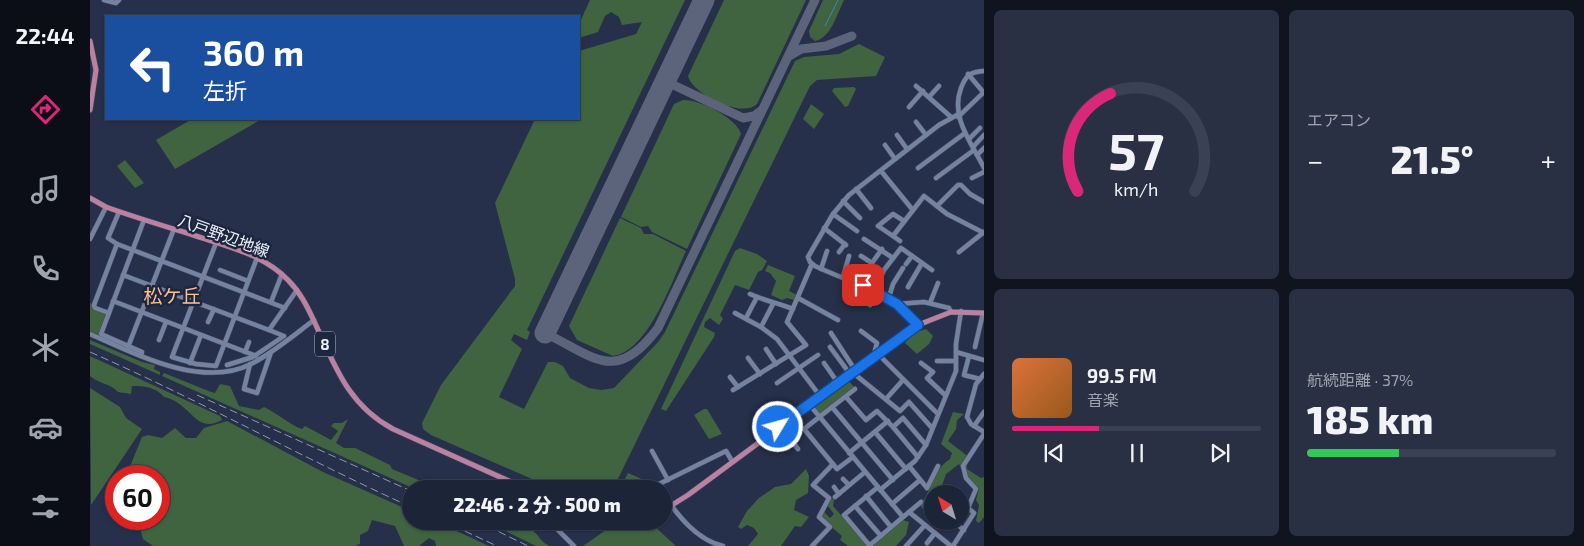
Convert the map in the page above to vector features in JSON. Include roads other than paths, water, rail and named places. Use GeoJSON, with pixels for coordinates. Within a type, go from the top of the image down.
{"type":"FeatureCollection","features":[{"type":"Feature","properties":{"kind":"main road"},"geometry":{"type":"LineString","coordinates":[[90,41],[95,85],[90,110]]}},
{"type":"Feature","properties":{"kind":"main road","name":"八戸野辺地線"},"geometry":{"type":"LineString","coordinates":[[90,198],[119,212],[257,258],[282,274],[297,290],[314,320],[348,390],[359,405],[376,420],[505,480]]}},
{"type":"Feature","properties":{"kind":"main road"},"geometry":{"type":"LineString","coordinates":[[672,505],[877,353],[918,325],[951,312],[983,313]]}},
{"type":"Feature","properties":{"kind":"street"},"geometry":{"type":"LineString","coordinates":[[104,0],[116,3],[119,0]]}},
{"type":"Feature","properties":{"kind":"street"},"geometry":{"type":"LineString","coordinates":[[968,74],[984,72]]}},
{"type":"Feature","properties":{"kind":"street"},"geometry":{"type":"LineString","coordinates":[[918,325],[897,304],[863,285],[821,269],[812,264],[808,256],[833,214],[856,188],[951,117],[958,116],[984,93],[968,74]]}},
{"type":"Feature","properties":{"kind":"street"},"geometry":{"type":"LineString","coordinates":[[968,74],[957,101],[958,116],[984,168]]}},
{"type":"Feature","properties":{"kind":"street"},"geometry":{"type":"LineString","coordinates":[[916,86],[951,117]]}},
{"type":"Feature","properties":{"kind":"street"},"geometry":{"type":"LineString","coordinates":[[929,97],[939,86]]}},
{"type":"Feature","properties":{"kind":"street"},"geometry":{"type":"LineString","coordinates":[[909,107],[923,92]]}},
{"type":"Feature","properties":{"kind":"street"},"geometry":{"type":"LineString","coordinates":[[916,122],[926,135]]}},
{"type":"Feature","properties":{"kind":"street"},"geometry":{"type":"LineString","coordinates":[[968,138],[980,128]]}},
{"type":"Feature","properties":{"kind":"street"},"geometry":{"type":"LineString","coordinates":[[918,168],[965,133]]}},
{"type":"Feature","properties":{"kind":"street"},"geometry":{"type":"LineString","coordinates":[[898,135],[907,149]]}},
{"type":"Feature","properties":{"kind":"street"},"geometry":{"type":"LineString","coordinates":[[936,178],[974,148],[984,135]]}},
{"type":"Feature","properties":{"kind":"street"},"geometry":{"type":"LineString","coordinates":[[885,145],[895,159]]}},
{"type":"Feature","properties":{"kind":"street"},"geometry":{"type":"LineString","coordinates":[[977,155],[984,148]]}},
{"type":"Feature","properties":{"kind":"street"},"geometry":{"type":"LineString","coordinates":[[881,171],[912,209]]}},
{"type":"Feature","properties":{"kind":"street"},"geometry":{"type":"LineString","coordinates":[[972,178],[984,172]]}},
{"type":"Feature","properties":{"kind":"street"},"geometry":{"type":"LineString","coordinates":[[937,206],[958,185],[961,185],[970,194],[984,202]]}},
{"type":"Feature","properties":{"kind":"street"},"geometry":{"type":"LineString","coordinates":[[856,188],[871,208]]}},
{"type":"Feature","properties":{"kind":"street"},"geometry":{"type":"LineString","coordinates":[[893,236],[912,209],[924,196],[937,206],[984,232],[959,252]]}},
{"type":"Feature","properties":{"kind":"street"},"geometry":{"type":"LineString","coordinates":[[843,201],[860,218]]}},
{"type":"Feature","properties":{"kind":"street"},"geometry":{"type":"LineString","coordinates":[[90,239],[106,207]]}},
{"type":"Feature","properties":{"kind":"street"},"geometry":{"type":"LineString","coordinates":[[119,212],[108,238],[118,244],[285,308]]}},
{"type":"Feature","properties":{"kind":"street"},"geometry":{"type":"LineString","coordinates":[[833,214],[857,231]]}},
{"type":"Feature","properties":{"kind":"street"},"geometry":{"type":"LineString","coordinates":[[900,241],[878,226],[893,214],[904,221]]}},
{"type":"Feature","properties":{"kind":"street"},"geometry":{"type":"LineString","coordinates":[[141,355],[142,352],[101,336],[144,220]]}},
{"type":"Feature","properties":{"kind":"street"},"geometry":{"type":"LineString","coordinates":[[824,228],[845,245],[839,252]]}},
{"type":"Feature","properties":{"kind":"street"},"geometry":{"type":"LineString","coordinates":[[128,347],[174,229]]}},
{"type":"Feature","properties":{"kind":"street"},"geometry":{"type":"LineString","coordinates":[[864,239],[893,258]]}},
{"type":"Feature","properties":{"kind":"street"},"geometry":{"type":"LineString","coordinates":[[216,243],[172,356],[190,363],[216,366],[257,258]]}},
{"type":"Feature","properties":{"kind":"street"},"geometry":{"type":"LineString","coordinates":[[109,313],[96,308],[94,305],[118,244]]}},
{"type":"Feature","properties":{"kind":"street"},"geometry":{"type":"LineString","coordinates":[[870,305],[880,277],[901,248],[932,270]]}},
{"type":"Feature","properties":{"kind":"street"},"geometry":{"type":"LineString","coordinates":[[863,285],[872,263],[882,249]]}},
{"type":"Feature","properties":{"kind":"street"},"geometry":{"type":"LineString","coordinates":[[821,269],[827,251]]}},
{"type":"Feature","properties":{"kind":"street"},"geometry":{"type":"LineString","coordinates":[[844,277],[849,256]]}},
{"type":"Feature","properties":{"kind":"street"},"geometry":{"type":"LineString","coordinates":[[861,256],[872,263]]}},
{"type":"Feature","properties":{"kind":"street"},"geometry":{"type":"LineString","coordinates":[[888,300],[893,284],[912,256]]}},
{"type":"Feature","properties":{"kind":"street"},"geometry":{"type":"LineString","coordinates":[[908,287],[922,263]]}},
{"type":"Feature","properties":{"kind":"street"},"geometry":{"type":"LineString","coordinates":[[732,390],[806,345],[786,322],[812,264]]}},
{"type":"Feature","properties":{"kind":"street"},"geometry":{"type":"LineString","coordinates":[[220,270],[248,281]]}},
{"type":"Feature","properties":{"kind":"street"},"geometry":{"type":"LineString","coordinates":[[272,302],[282,274]]}},
{"type":"Feature","properties":{"kind":"street"},"geometry":{"type":"LineString","coordinates":[[123,275],[284,336],[256,356],[227,365]]}},
{"type":"Feature","properties":{"kind":"street"},"geometry":{"type":"LineString","coordinates":[[930,303],[938,284]]}},
{"type":"Feature","properties":{"kind":"street"},"geometry":{"type":"LineString","coordinates":[[269,330],[297,290]]}},
{"type":"Feature","properties":{"kind":"street"},"geometry":{"type":"LineString","coordinates":[[750,294],[773,304],[777,303],[793,309]]}},
{"type":"Feature","properties":{"kind":"street"},"geometry":{"type":"LineString","coordinates":[[746,318],[757,297]]}},
{"type":"Feature","properties":{"kind":"street"},"geometry":{"type":"LineString","coordinates":[[798,298],[838,320]]}},
{"type":"Feature","properties":{"kind":"street"},"geometry":{"type":"LineString","coordinates":[[113,302],[256,356]]}},
{"type":"Feature","properties":{"kind":"street"},"geometry":{"type":"LineString","coordinates":[[897,304],[930,303],[949,308],[951,312]]}},
{"type":"Feature","properties":{"kind":"street"},"geometry":{"type":"LineString","coordinates":[[761,327],[773,304]]}},
{"type":"Feature","properties":{"kind":"street"},"geometry":{"type":"LineString","coordinates":[[208,322],[214,308]]}},
{"type":"Feature","properties":{"kind":"street"},"geometry":{"type":"LineString","coordinates":[[922,502],[870,546],[844,515],[866,496],[893,480],[908,468],[926,445],[937,413],[956,371],[956,352],[962,311]]}},
{"type":"Feature","properties":{"kind":"street"},"geometry":{"type":"LineString","coordinates":[[736,313],[761,327],[777,339],[800,366],[820,396]]}},
{"type":"Feature","properties":{"kind":"street"},"geometry":{"type":"LineString","coordinates":[[975,347],[983,313]]}},
{"type":"Feature","properties":{"kind":"street"},"geometry":{"type":"LineString","coordinates":[[90,334],[141,355],[186,370],[211,373],[234,370],[250,364],[314,320]]}},
{"type":"Feature","properties":{"kind":"street"},"geometry":{"type":"LineString","coordinates":[[159,340],[166,322]]}},
{"type":"Feature","properties":{"kind":"street"},"geometry":{"type":"LineString","coordinates":[[862,331],[877,344],[875,350],[877,353],[937,413]]}},
{"type":"Feature","properties":{"kind":"street"},"geometry":{"type":"LineString","coordinates":[[831,332],[852,372]]}},
{"type":"Feature","properties":{"kind":"street"},"geometry":{"type":"LineString","coordinates":[[190,363],[202,335]]}},
{"type":"Feature","properties":{"kind":"street"},"geometry":{"type":"LineString","coordinates":[[245,352],[249,342]]}},
{"type":"Feature","properties":{"kind":"street"},"geometry":{"type":"LineString","coordinates":[[830,347],[852,372],[900,410],[909,402],[932,428]]}},
{"type":"Feature","properties":{"kind":"street"},"geometry":{"type":"LineString","coordinates":[[766,349],[776,364]]}},
{"type":"Feature","properties":{"kind":"street"},"geometry":{"type":"LineString","coordinates":[[250,364],[244,389],[257,393],[271,351]]}},
{"type":"Feature","properties":{"kind":"street"},"geometry":{"type":"LineString","coordinates":[[956,352],[984,360]]}},
{"type":"Feature","properties":{"kind":"street"},"geometry":{"type":"LineString","coordinates":[[777,383],[818,355]]}},
{"type":"Feature","properties":{"kind":"street"},"geometry":{"type":"LineString","coordinates":[[969,356],[964,375],[980,379]]}},
{"type":"Feature","properties":{"kind":"street"},"geometry":{"type":"LineString","coordinates":[[748,358],[760,374]]}},
{"type":"Feature","properties":{"kind":"street"},"geometry":{"type":"LineString","coordinates":[[937,361],[956,361]]}},
{"type":"Feature","properties":{"kind":"street"},"geometry":{"type":"LineString","coordinates":[[824,363],[838,383]]}},
{"type":"Feature","properties":{"kind":"street"},"geometry":{"type":"LineString","coordinates":[[921,363],[933,372],[928,378],[945,395]]}},
{"type":"Feature","properties":{"kind":"street"},"geometry":{"type":"LineString","coordinates":[[969,506],[976,489],[966,478],[963,466],[984,433],[969,420],[968,412],[976,384],[984,374]]}},
{"type":"Feature","properties":{"kind":"street"},"geometry":{"type":"LineString","coordinates":[[730,377],[738,386]]}},
{"type":"Feature","properties":{"kind":"street"},"geometry":{"type":"LineString","coordinates":[[886,399],[904,380]]}},
{"type":"Feature","properties":{"kind":"street"},"geometry":{"type":"LineString","coordinates":[[855,389],[804,429],[837,469],[862,442],[888,421]]}},
{"type":"Feature","properties":{"kind":"street"},"geometry":{"type":"LineString","coordinates":[[846,396],[866,420],[878,410],[918,457]]}},
{"type":"Feature","properties":{"kind":"street"},"geometry":{"type":"LineString","coordinates":[[809,404],[903,517]]}},
{"type":"Feature","properties":{"kind":"street"},"geometry":{"type":"LineString","coordinates":[[832,407],[893,480]]}},
{"type":"Feature","properties":{"kind":"street"},"geometry":{"type":"LineString","coordinates":[[974,426],[984,412]]}},
{"type":"Feature","properties":{"kind":"street"},"geometry":{"type":"LineString","coordinates":[[893,427],[904,418],[926,445]]}},
{"type":"Feature","properties":{"kind":"street"},"geometry":{"type":"LineString","coordinates":[[780,426],[798,449]]}},
{"type":"Feature","properties":{"kind":"street"},"geometry":{"type":"LineString","coordinates":[[875,432],[927,488],[938,466]]}},
{"type":"Feature","properties":{"kind":"street"},"geometry":{"type":"LineString","coordinates":[[652,451],[668,480],[726,451],[732,461]]}},
{"type":"Feature","properties":{"kind":"street"},"geometry":{"type":"LineString","coordinates":[[812,546],[830,528],[819,517],[829,498],[813,486],[833,464]]}},
{"type":"Feature","properties":{"kind":"street"},"geometry":{"type":"LineString","coordinates":[[834,487],[837,495],[865,472]]}},
{"type":"Feature","properties":{"kind":"street"},"geometry":{"type":"LineString","coordinates":[[843,479],[849,485]]}},
{"type":"Feature","properties":{"kind":"street"},"geometry":{"type":"LineString","coordinates":[[892,504],[920,480]]}},
{"type":"Feature","properties":{"kind":"street"},"geometry":{"type":"LineString","coordinates":[[866,496],[891,527]]}},
{"type":"Feature","properties":{"kind":"street"},"geometry":{"type":"LineString","coordinates":[[855,506],[881,536]]}},
{"type":"Feature","properties":{"kind":"street"},"geometry":{"type":"LineString","coordinates":[[672,507],[704,540],[723,546]]}},
{"type":"Feature","properties":{"kind":"street"},"geometry":{"type":"LineString","coordinates":[[969,509],[974,513],[974,517],[969,524]]}},
{"type":"Feature","properties":{"kind":"street"},"geometry":{"type":"LineString","coordinates":[[909,512],[924,524]]}},
{"type":"Feature","properties":{"kind":"street"},"geometry":{"type":"LineString","coordinates":[[906,546],[924,526]]}},
{"type":"Feature","properties":{"kind":"street"},"geometry":{"type":"LineString","coordinates":[[558,530],[574,546]]}},
{"type":"Feature","properties":{"kind":"street"},"geometry":{"type":"LineString","coordinates":[[931,530],[949,545],[964,530]]}},
{"type":"Feature","properties":{"kind":"street"},"geometry":{"type":"LineString","coordinates":[[927,543],[935,533]]}},
{"type":"Feature","properties":{"kind":"waterway"},"geometry":{"type":"LineString","coordinates":[[825,26],[838,0]]}},
{"type":"Feature","properties":{"kind":"railway"},"geometry":{"type":"LineString","coordinates":[[90,352],[131,370],[402,503]]}},
{"type":"Feature","properties":{"kind":"railway"},"geometry":{"type":"LineString","coordinates":[[197,395],[402,487]]}},
{"type":"Feature","properties":{"kind":"railway"},"geometry":{"type":"LineString","coordinates":[[462,530],[497,546]]}},
{"type":"Feature","properties":{"kind":"railway"},"geometry":{"type":"LineString","coordinates":[[495,530],[528,546]]}},
{"type":"Feature","properties":{"kind":"district","name":"松ケ丘"},"geometry":{"type":"Point","coordinates":[172,295]}}]}
